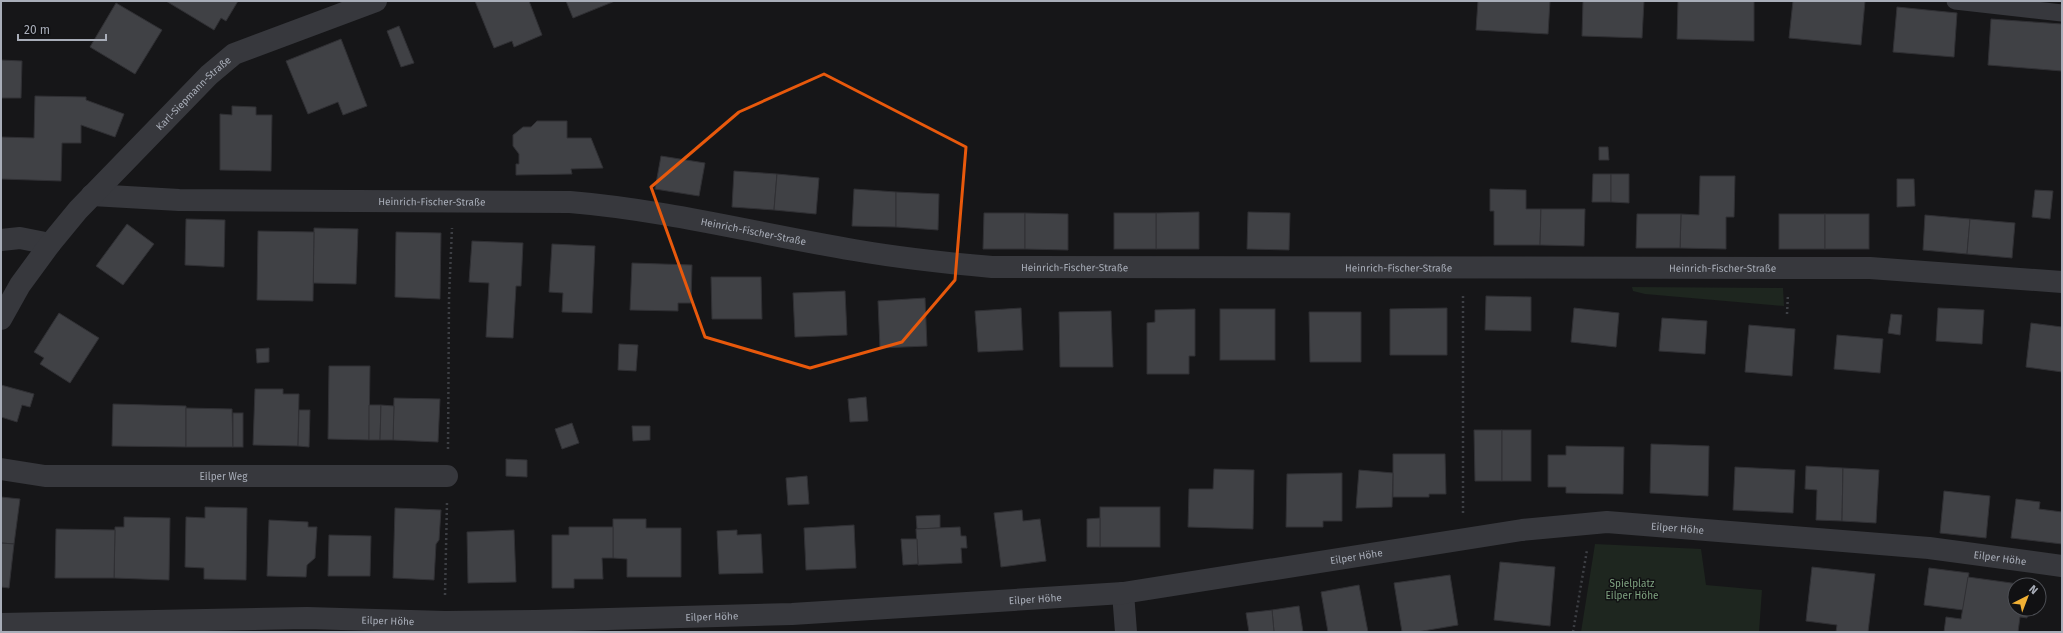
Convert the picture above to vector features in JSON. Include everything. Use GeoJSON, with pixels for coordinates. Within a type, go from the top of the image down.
{"type":"FeatureCollection","features":[{"type":"Feature","properties":{"kind":"street","name":"Karl-Siepmann-Straße"},"geometry":{"type":"LineString","coordinates":[[1,319],[20,285],[50,244],[92,195],[209,75],[234,54],[376,1]]}},
{"type":"Feature","properties":{"kind":"street","name":"Heinrich-Fischer-Straße"},"geometry":{"type":"LineString","coordinates":[[92,195],[179,200],[570,202],[604,205],[675,215],[854,250],[953,264],[992,267],[1870,268],[2062,282]]}},
{"type":"Feature","properties":{"kind":"street"},"geometry":{"type":"LineString","coordinates":[[1,240],[20,238],[50,244]]}},
{"type":"Feature","properties":{"kind":"street","name":"Eilper Weg"},"geometry":{"type":"LineString","coordinates":[[1,468],[45,476],[448,476]]}},
{"type":"Feature","properties":{"kind":"street","name":"Eilper Höhe"},"geometry":{"type":"LineString","coordinates":[[1,624],[307,618],[445,622],[519,626],[793,623],[1123,593],[1522,530],[1607,522],[1929,548],[2062,566]]}},
{"type":"Feature","properties":{"kind":"street"},"geometry":{"type":"LineString","coordinates":[[1123,593],[1126,632]]}},
{"type":"Feature","properties":{"kind":"lane"},"geometry":{"type":"LineString","coordinates":[[1955,1],[2062,13]]}},
{"type":"Feature","properties":{"kind":"path"},"geometry":{"type":"LineString","coordinates":[[445,622],[449,298],[453,201]]}},
{"type":"Feature","properties":{"kind":"path"},"geometry":{"type":"LineString","coordinates":[[1463,290],[1463,539]]}},
{"type":"Feature","properties":{"kind":"path"},"geometry":{"type":"LineString","coordinates":[[1573,632],[1592,524]]}},
{"type":"Feature","properties":{"kind":"highlighted area"},"geometry":{"type":"Polygon","coordinates":[[[824,74],[966,147],[955,280],[902,342],[810,368],[705,337],[651,187],[739,112],[824,74]]]}},
{"type":"Feature","properties":{"kind":"green space"},"geometry":{"type":"Polygon","coordinates":[[[1632,287],[1783,288],[1784,306],[1645,294],[1633,291],[1632,287]]]}},
{"type":"Feature","properties":{"kind":"green space","name":"Spielplatz Eilper Höhe"},"geometry":{"type":"Polygon","coordinates":[[[1595,544],[1701,549],[1706,585],[1762,590],[1759,632],[1581,632],[1595,544]]]}},
{"type":"Feature","properties":{"kind":"building"},"geometry":{"type":"Polygon","coordinates":[[[166,1],[238,1],[226,21],[221,18],[214,30],[166,1]]]}},
{"type":"Feature","properties":{"kind":"building"},"geometry":{"type":"Polygon","coordinates":[[[475,1],[529,1],[542,35],[514,47],[512,41],[494,48],[475,1]]]}},
{"type":"Feature","properties":{"kind":"building"},"geometry":{"type":"Polygon","coordinates":[[[566,1],[615,1],[573,18],[566,1]]]}},
{"type":"Feature","properties":{"kind":"building"},"geometry":{"type":"Polygon","coordinates":[[[1478,1],[1550,1],[1548,34],[1476,30],[1478,1]]]}},
{"type":"Feature","properties":{"kind":"building"},"geometry":{"type":"Polygon","coordinates":[[[1583,1],[1644,1],[1642,38],[1582,36],[1583,1]]]}},
{"type":"Feature","properties":{"kind":"building"},"geometry":{"type":"Polygon","coordinates":[[[1678,1],[1754,1],[1754,41],[1677,39],[1678,1]]]}},
{"type":"Feature","properties":{"kind":"building"},"geometry":{"type":"Polygon","coordinates":[[[1793,1],[1865,1],[1861,45],[1789,38],[1793,1]]]}},
{"type":"Feature","properties":{"kind":"building"},"geometry":{"type":"Polygon","coordinates":[[[116,3],[162,30],[135,74],[90,47],[116,3]]]}},
{"type":"Feature","properties":{"kind":"building"},"geometry":{"type":"Polygon","coordinates":[[[1897,7],[1957,13],[1954,57],[1893,52],[1897,7]]]}},
{"type":"Feature","properties":{"kind":"building"},"geometry":{"type":"Polygon","coordinates":[[[1991,19],[2062,24],[2062,71],[1988,65],[1991,19]]]}},
{"type":"Feature","properties":{"kind":"building"},"geometry":{"type":"Polygon","coordinates":[[[399,26],[414,63],[401,67],[387,31],[399,26]]]}},
{"type":"Feature","properties":{"kind":"building"},"geometry":{"type":"Polygon","coordinates":[[[341,39],[367,106],[343,115],[338,102],[308,114],[286,61],[341,39]]]}},
{"type":"Feature","properties":{"kind":"building"},"geometry":{"type":"Polygon","coordinates":[[[1,60],[22,61],[21,98],[1,98],[1,60]]]}},
{"type":"Feature","properties":{"kind":"building"},"geometry":{"type":"Polygon","coordinates":[[[35,96],[86,97],[86,100],[124,114],[115,137],[81,125],[81,143],[62,143],[61,181],[1,179],[1,137],[34,138],[35,96]]]}},
{"type":"Feature","properties":{"kind":"building"},"geometry":{"type":"Polygon","coordinates":[[[232,106],[256,107],[256,115],[272,115],[271,171],[220,170],[220,114],[232,115],[232,106]]]}},
{"type":"Feature","properties":{"kind":"building"},"geometry":{"type":"Polygon","coordinates":[[[537,121],[567,121],[567,138],[591,138],[603,168],[571,169],[572,174],[516,175],[516,164],[519,164],[519,154],[513,146],[513,135],[523,127],[531,127],[537,121]]]}},
{"type":"Feature","properties":{"kind":"building"},"geometry":{"type":"Polygon","coordinates":[[[1599,147],[1608,147],[1609,160],[1599,160],[1599,147]]]}},
{"type":"Feature","properties":{"kind":"building"},"geometry":{"type":"Polygon","coordinates":[[[661,156],[705,163],[699,196],[655,189],[661,156]]]}},
{"type":"Feature","properties":{"kind":"building"},"geometry":{"type":"Polygon","coordinates":[[[734,171],[777,174],[774,210],[732,207],[734,171]]]}},
{"type":"Feature","properties":{"kind":"building"},"geometry":{"type":"Polygon","coordinates":[[[777,174],[819,178],[816,214],[774,210],[777,174]]]}},
{"type":"Feature","properties":{"kind":"building"},"geometry":{"type":"Polygon","coordinates":[[[1593,174],[1611,174],[1611,202],[1592,202],[1593,174]]]}},
{"type":"Feature","properties":{"kind":"building"},"geometry":{"type":"Polygon","coordinates":[[[1611,174],[1629,174],[1629,203],[1611,202],[1611,174]]]}},
{"type":"Feature","properties":{"kind":"building"},"geometry":{"type":"Polygon","coordinates":[[[1700,176],[1735,176],[1734,217],[1726,217],[1726,249],[1680,248],[1681,214],[1699,215],[1700,176]]]}},
{"type":"Feature","properties":{"kind":"building"},"geometry":{"type":"Polygon","coordinates":[[[1897,179],[1914,179],[1915,206],[1897,207],[1897,179]]]}},
{"type":"Feature","properties":{"kind":"building"},"geometry":{"type":"Polygon","coordinates":[[[854,189],[896,192],[896,227],[852,226],[854,189]]]}},
{"type":"Feature","properties":{"kind":"building"},"geometry":{"type":"Polygon","coordinates":[[[1490,189],[1526,190],[1526,209],[1541,209],[1540,245],[1494,245],[1494,211],[1490,211],[1490,189]]]}},
{"type":"Feature","properties":{"kind":"building"},"geometry":{"type":"Polygon","coordinates":[[[2035,190],[2053,191],[2050,219],[2032,217],[2035,190]]]}},
{"type":"Feature","properties":{"kind":"building"},"geometry":{"type":"Polygon","coordinates":[[[896,192],[939,194],[938,230],[896,227],[896,192]]]}},
{"type":"Feature","properties":{"kind":"building"},"geometry":{"type":"Polygon","coordinates":[[[1541,209],[1585,209],[1584,246],[1540,245],[1541,209]]]}},
{"type":"Feature","properties":{"kind":"building"},"geometry":{"type":"Polygon","coordinates":[[[1199,212],[1199,249],[1156,249],[1156,213],[1199,212]]]}},
{"type":"Feature","properties":{"kind":"building"},"geometry":{"type":"Polygon","coordinates":[[[1248,212],[1290,213],[1289,250],[1247,249],[1248,212]]]}},
{"type":"Feature","properties":{"kind":"building"},"geometry":{"type":"Polygon","coordinates":[[[984,213],[1025,213],[1025,249],[983,249],[984,213]]]}},
{"type":"Feature","properties":{"kind":"building"},"geometry":{"type":"Polygon","coordinates":[[[1025,213],[1068,214],[1068,250],[1025,249],[1025,213]]]}},
{"type":"Feature","properties":{"kind":"building"},"geometry":{"type":"Polygon","coordinates":[[[1114,213],[1156,213],[1156,249],[1114,249],[1114,213]]]}},
{"type":"Feature","properties":{"kind":"building"},"geometry":{"type":"Polygon","coordinates":[[[1637,214],[1681,214],[1680,248],[1636,248],[1637,214]]]}},
{"type":"Feature","properties":{"kind":"building"},"geometry":{"type":"Polygon","coordinates":[[[1779,214],[1825,214],[1825,249],[1779,249],[1779,214]]]}},
{"type":"Feature","properties":{"kind":"building"},"geometry":{"type":"Polygon","coordinates":[[[1825,214],[1869,214],[1869,249],[1825,249],[1825,214]]]}},
{"type":"Feature","properties":{"kind":"building"},"geometry":{"type":"Polygon","coordinates":[[[1925,215],[1970,219],[1967,254],[1923,250],[1925,215]]]}},
{"type":"Feature","properties":{"kind":"building"},"geometry":{"type":"Polygon","coordinates":[[[186,219],[225,220],[224,267],[185,265],[186,219]]]}},
{"type":"Feature","properties":{"kind":"building"},"geometry":{"type":"Polygon","coordinates":[[[1970,219],[2015,223],[2012,258],[1967,254],[1970,219]]]}},
{"type":"Feature","properties":{"kind":"building"},"geometry":{"type":"Polygon","coordinates":[[[127,224],[154,244],[123,285],[96,266],[127,224]]]}},
{"type":"Feature","properties":{"kind":"building"},"geometry":{"type":"Polygon","coordinates":[[[314,228],[358,229],[356,284],[313,283],[314,228]]]}},
{"type":"Feature","properties":{"kind":"building"},"geometry":{"type":"Polygon","coordinates":[[[258,231],[314,232],[313,301],[257,300],[258,231]]]}},
{"type":"Feature","properties":{"kind":"building"},"geometry":{"type":"Polygon","coordinates":[[[396,232],[441,233],[440,299],[395,297],[396,232]]]}},
{"type":"Feature","properties":{"kind":"building"},"geometry":{"type":"Polygon","coordinates":[[[472,241],[523,243],[521,286],[516,286],[513,338],[486,337],[489,283],[469,282],[472,241]]]}},
{"type":"Feature","properties":{"kind":"building"},"geometry":{"type":"Polygon","coordinates":[[[552,244],[595,246],[592,313],[562,312],[563,293],[549,292],[552,244]]]}},
{"type":"Feature","properties":{"kind":"building"},"geometry":{"type":"Polygon","coordinates":[[[632,263],[692,265],[691,303],[678,303],[678,311],[630,310],[632,263]]]}},
{"type":"Feature","properties":{"kind":"building"},"geometry":{"type":"Polygon","coordinates":[[[711,277],[761,277],[762,319],[712,319],[711,277]]]}},
{"type":"Feature","properties":{"kind":"building"},"geometry":{"type":"Polygon","coordinates":[[[845,291],[847,335],[795,337],[793,293],[845,291]]]}},
{"type":"Feature","properties":{"kind":"building"},"geometry":{"type":"Polygon","coordinates":[[[1486,296],[1531,297],[1531,331],[1485,330],[1486,296]]]}},
{"type":"Feature","properties":{"kind":"building"},"geometry":{"type":"Polygon","coordinates":[[[925,298],[927,346],[880,348],[878,301],[925,298]]]}},
{"type":"Feature","properties":{"kind":"building"},"geometry":{"type":"Polygon","coordinates":[[[1021,308],[1023,350],[978,352],[975,311],[1021,308]]]}},
{"type":"Feature","properties":{"kind":"building"},"geometry":{"type":"Polygon","coordinates":[[[1447,308],[1447,355],[1390,355],[1390,309],[1447,308]]]}},
{"type":"Feature","properties":{"kind":"building"},"geometry":{"type":"Polygon","coordinates":[[[1574,308],[1619,313],[1616,347],[1571,342],[1574,308]]]}},
{"type":"Feature","properties":{"kind":"building"},"geometry":{"type":"Polygon","coordinates":[[[1938,308],[1984,310],[1982,344],[1936,341],[1938,308]]]}},
{"type":"Feature","properties":{"kind":"building"},"geometry":{"type":"Polygon","coordinates":[[[1195,309],[1195,356],[1189,356],[1189,374],[1147,374],[1147,323],[1155,322],[1155,310],[1195,309]]]}},
{"type":"Feature","properties":{"kind":"building"},"geometry":{"type":"Polygon","coordinates":[[[1220,309],[1275,309],[1275,360],[1220,360],[1220,309]]]}},
{"type":"Feature","properties":{"kind":"building"},"geometry":{"type":"Polygon","coordinates":[[[1111,311],[1113,367],[1060,367],[1059,312],[1111,311]]]}},
{"type":"Feature","properties":{"kind":"building"},"geometry":{"type":"Polygon","coordinates":[[[1309,312],[1361,312],[1361,362],[1310,362],[1309,312]]]}},
{"type":"Feature","properties":{"kind":"building"},"geometry":{"type":"Polygon","coordinates":[[[59,313],[99,338],[70,383],[40,364],[44,358],[34,352],[59,313]]]}},
{"type":"Feature","properties":{"kind":"building"},"geometry":{"type":"Polygon","coordinates":[[[1891,314],[1902,315],[1900,335],[1888,333],[1891,314]]]}},
{"type":"Feature","properties":{"kind":"building"},"geometry":{"type":"Polygon","coordinates":[[[1662,318],[1707,321],[1705,354],[1659,351],[1662,318]]]}},
{"type":"Feature","properties":{"kind":"building"},"geometry":{"type":"Polygon","coordinates":[[[2031,323],[2062,327],[2062,372],[2026,367],[2031,323]]]}},
{"type":"Feature","properties":{"kind":"building"},"geometry":{"type":"Polygon","coordinates":[[[1749,325],[1795,329],[1792,376],[1745,372],[1749,325]]]}},
{"type":"Feature","properties":{"kind":"building"},"geometry":{"type":"Polygon","coordinates":[[[1837,335],[1883,339],[1880,373],[1834,369],[1837,335]]]}},
{"type":"Feature","properties":{"kind":"building"},"geometry":{"type":"Polygon","coordinates":[[[619,344],[638,345],[636,371],[618,370],[619,344]]]}},
{"type":"Feature","properties":{"kind":"building"},"geometry":{"type":"Polygon","coordinates":[[[269,348],[269,362],[257,363],[256,349],[269,348]]]}},
{"type":"Feature","properties":{"kind":"building"},"geometry":{"type":"Polygon","coordinates":[[[329,366],[370,366],[369,440],[328,439],[329,366]]]}},
{"type":"Feature","properties":{"kind":"building"},"geometry":{"type":"Polygon","coordinates":[[[1,385],[34,394],[30,407],[22,405],[17,422],[1,417],[1,385]]]}},
{"type":"Feature","properties":{"kind":"building"},"geometry":{"type":"Polygon","coordinates":[[[255,389],[283,389],[283,394],[299,394],[298,446],[253,445],[255,389]]]}},
{"type":"Feature","properties":{"kind":"building"},"geometry":{"type":"Polygon","coordinates":[[[866,397],[868,421],[850,422],[848,399],[866,397]]]}},
{"type":"Feature","properties":{"kind":"building"},"geometry":{"type":"Polygon","coordinates":[[[394,398],[440,399],[438,442],[393,440],[394,398]]]}},
{"type":"Feature","properties":{"kind":"building"},"geometry":{"type":"Polygon","coordinates":[[[113,404],[186,406],[186,447],[112,446],[113,404]]]}},
{"type":"Feature","properties":{"kind":"building"},"geometry":{"type":"Polygon","coordinates":[[[369,405],[381,405],[380,440],[369,440],[369,405]]]}},
{"type":"Feature","properties":{"kind":"building"},"geometry":{"type":"Polygon","coordinates":[[[381,405],[394,406],[393,440],[380,440],[381,405]]]}},
{"type":"Feature","properties":{"kind":"building"},"geometry":{"type":"Polygon","coordinates":[[[186,408],[232,409],[233,447],[186,447],[186,408]]]}},
{"type":"Feature","properties":{"kind":"building"},"geometry":{"type":"Polygon","coordinates":[[[299,410],[310,410],[309,447],[298,446],[299,410]]]}},
{"type":"Feature","properties":{"kind":"building"},"geometry":{"type":"Polygon","coordinates":[[[233,413],[243,413],[243,447],[233,447],[233,413]]]}},
{"type":"Feature","properties":{"kind":"building"},"geometry":{"type":"Polygon","coordinates":[[[572,423],[579,443],[562,449],[555,429],[572,423]]]}},
{"type":"Feature","properties":{"kind":"building"},"geometry":{"type":"Polygon","coordinates":[[[632,426],[650,426],[650,440],[633,441],[632,426]]]}},
{"type":"Feature","properties":{"kind":"building"},"geometry":{"type":"Polygon","coordinates":[[[1474,430],[1502,430],[1502,481],[1475,481],[1474,430]]]}},
{"type":"Feature","properties":{"kind":"building"},"geometry":{"type":"Polygon","coordinates":[[[1502,430],[1531,430],[1531,481],[1502,481],[1502,430]]]}},
{"type":"Feature","properties":{"kind":"building"},"geometry":{"type":"Polygon","coordinates":[[[1651,444],[1709,446],[1708,496],[1650,493],[1651,444]]]}},
{"type":"Feature","properties":{"kind":"building"},"geometry":{"type":"Polygon","coordinates":[[[1566,446],[1624,447],[1623,494],[1566,493],[1566,487],[1548,487],[1548,455],[1566,455],[1566,446]]]}},
{"type":"Feature","properties":{"kind":"building"},"geometry":{"type":"Polygon","coordinates":[[[1393,454],[1445,454],[1446,494],[1429,494],[1429,497],[1393,497],[1393,454]]]}},
{"type":"Feature","properties":{"kind":"building"},"geometry":{"type":"Polygon","coordinates":[[[506,459],[527,460],[527,477],[506,476],[506,459]]]}},
{"type":"Feature","properties":{"kind":"building"},"geometry":{"type":"Polygon","coordinates":[[[1806,466],[1843,468],[1842,521],[1816,520],[1817,490],[1805,489],[1806,466]]]}},
{"type":"Feature","properties":{"kind":"building"},"geometry":{"type":"Polygon","coordinates":[[[1735,467],[1795,470],[1793,513],[1733,510],[1735,467]]]}},
{"type":"Feature","properties":{"kind":"building"},"geometry":{"type":"Polygon","coordinates":[[[1843,468],[1879,470],[1876,523],[1842,521],[1843,468]]]}},
{"type":"Feature","properties":{"kind":"building"},"geometry":{"type":"Polygon","coordinates":[[[1214,469],[1254,470],[1253,529],[1188,527],[1189,489],[1213,489],[1214,469]]]}},
{"type":"Feature","properties":{"kind":"building"},"geometry":{"type":"Polygon","coordinates":[[[1359,470],[1393,473],[1392,507],[1356,508],[1359,470]]]}},
{"type":"Feature","properties":{"kind":"building"},"geometry":{"type":"Polygon","coordinates":[[[1342,473],[1342,521],[1323,521],[1323,527],[1286,527],[1287,474],[1342,473]]]}},
{"type":"Feature","properties":{"kind":"building"},"geometry":{"type":"Polygon","coordinates":[[[807,476],[809,504],[788,505],[786,478],[807,476]]]}},
{"type":"Feature","properties":{"kind":"building"},"geometry":{"type":"Polygon","coordinates":[[[1944,491],[1990,496],[1986,538],[1940,533],[1944,491]]]}},
{"type":"Feature","properties":{"kind":"building"},"geometry":{"type":"Polygon","coordinates":[[[1,497],[20,499],[14,544],[1,543],[1,497]]]}},
{"type":"Feature","properties":{"kind":"building"},"geometry":{"type":"Polygon","coordinates":[[[2016,499],[2040,502],[2039,509],[2062,512],[2062,544],[2011,538],[2016,499]]]}},
{"type":"Feature","properties":{"kind":"building"},"geometry":{"type":"Polygon","coordinates":[[[205,507],[247,508],[246,580],[204,579],[204,568],[185,567],[186,517],[205,518],[205,507]]]}},
{"type":"Feature","properties":{"kind":"building"},"geometry":{"type":"Polygon","coordinates":[[[1100,507],[1160,507],[1160,547],[1100,547],[1100,507]]]}},
{"type":"Feature","properties":{"kind":"building"},"geometry":{"type":"Polygon","coordinates":[[[395,508],[441,510],[439,540],[436,544],[434,580],[393,578],[395,508]]]}},
{"type":"Feature","properties":{"kind":"building"},"geometry":{"type":"Polygon","coordinates":[[[1022,510],[1023,521],[1040,519],[1046,561],[1001,567],[994,513],[1022,510]]]}},
{"type":"Feature","properties":{"kind":"building"},"geometry":{"type":"Polygon","coordinates":[[[940,515],[940,528],[917,529],[916,516],[940,515]]]}},
{"type":"Feature","properties":{"kind":"building"},"geometry":{"type":"Polygon","coordinates":[[[124,517],[170,518],[169,580],[114,578],[115,527],[124,527],[124,517]]]}},
{"type":"Feature","properties":{"kind":"building"},"geometry":{"type":"Polygon","coordinates":[[[1100,518],[1100,547],[1087,547],[1087,519],[1100,518]]]}},
{"type":"Feature","properties":{"kind":"building"},"geometry":{"type":"Polygon","coordinates":[[[613,519],[646,519],[646,528],[681,528],[681,577],[627,577],[627,559],[613,558],[613,519]]]}},
{"type":"Feature","properties":{"kind":"building"},"geometry":{"type":"Polygon","coordinates":[[[269,520],[308,522],[308,527],[317,527],[315,558],[307,565],[306,577],[267,576],[269,520]]]}},
{"type":"Feature","properties":{"kind":"building"},"geometry":{"type":"Polygon","coordinates":[[[854,525],[856,568],[806,570],[804,528],[854,525]]]}},
{"type":"Feature","properties":{"kind":"building"},"geometry":{"type":"Polygon","coordinates":[[[569,527],[613,527],[613,558],[602,558],[603,579],[574,579],[574,588],[552,588],[552,535],[569,535],[569,527]]]}},
{"type":"Feature","properties":{"kind":"building"},"geometry":{"type":"Polygon","coordinates":[[[960,527],[961,536],[966,536],[967,548],[961,548],[962,563],[918,565],[916,529],[960,527]]]}},
{"type":"Feature","properties":{"kind":"building"},"geometry":{"type":"Polygon","coordinates":[[[56,529],[115,530],[114,578],[55,578],[56,529]]]}},
{"type":"Feature","properties":{"kind":"building"},"geometry":{"type":"Polygon","coordinates":[[[514,530],[516,582],[468,583],[467,532],[514,530]]]}},
{"type":"Feature","properties":{"kind":"building"},"geometry":{"type":"Polygon","coordinates":[[[737,530],[737,535],[761,534],[763,573],[719,574],[717,531],[737,530]]]}},
{"type":"Feature","properties":{"kind":"building"},"geometry":{"type":"Polygon","coordinates":[[[329,535],[371,536],[370,576],[328,576],[329,535]]]}},
{"type":"Feature","properties":{"kind":"building"},"geometry":{"type":"Polygon","coordinates":[[[901,539],[917,539],[918,564],[903,565],[901,539]]]}},
{"type":"Feature","properties":{"kind":"building"},"geometry":{"type":"Polygon","coordinates":[[[1,543],[14,544],[9,588],[1,587],[1,543]]]}},
{"type":"Feature","properties":{"kind":"building"},"geometry":{"type":"Polygon","coordinates":[[[1500,562],[1555,567],[1550,626],[1494,620],[1500,562]]]}},
{"type":"Feature","properties":{"kind":"building"},"geometry":{"type":"Polygon","coordinates":[[[1812,567],[1875,574],[1868,632],[1836,632],[1837,625],[1806,621],[1812,567]]]}},
{"type":"Feature","properties":{"kind":"building"},"geometry":{"type":"Polygon","coordinates":[[[1929,568],[1969,573],[1963,610],[1924,605],[1929,568]]]}},
{"type":"Feature","properties":{"kind":"building"},"geometry":{"type":"Polygon","coordinates":[[[1450,575],[1458,625],[1417,632],[1402,632],[1394,583],[1450,575]]]}},
{"type":"Feature","properties":{"kind":"building"},"geometry":{"type":"Polygon","coordinates":[[[1968,577],[2007,582],[2007,617],[2020,617],[2018,632],[1944,632],[1946,617],[1961,619],[1968,577]]]}},
{"type":"Feature","properties":{"kind":"building"},"geometry":{"type":"Polygon","coordinates":[[[1359,585],[1368,632],[1328,632],[1321,592],[1359,585]]]}},
{"type":"Feature","properties":{"kind":"building"},"geometry":{"type":"Polygon","coordinates":[[[1299,606],[1303,632],[1274,632],[1272,610],[1299,606]]]}},
{"type":"Feature","properties":{"kind":"building"},"geometry":{"type":"Polygon","coordinates":[[[1272,610],[1274,632],[1249,632],[1246,613],[1272,610]]]}}]}
